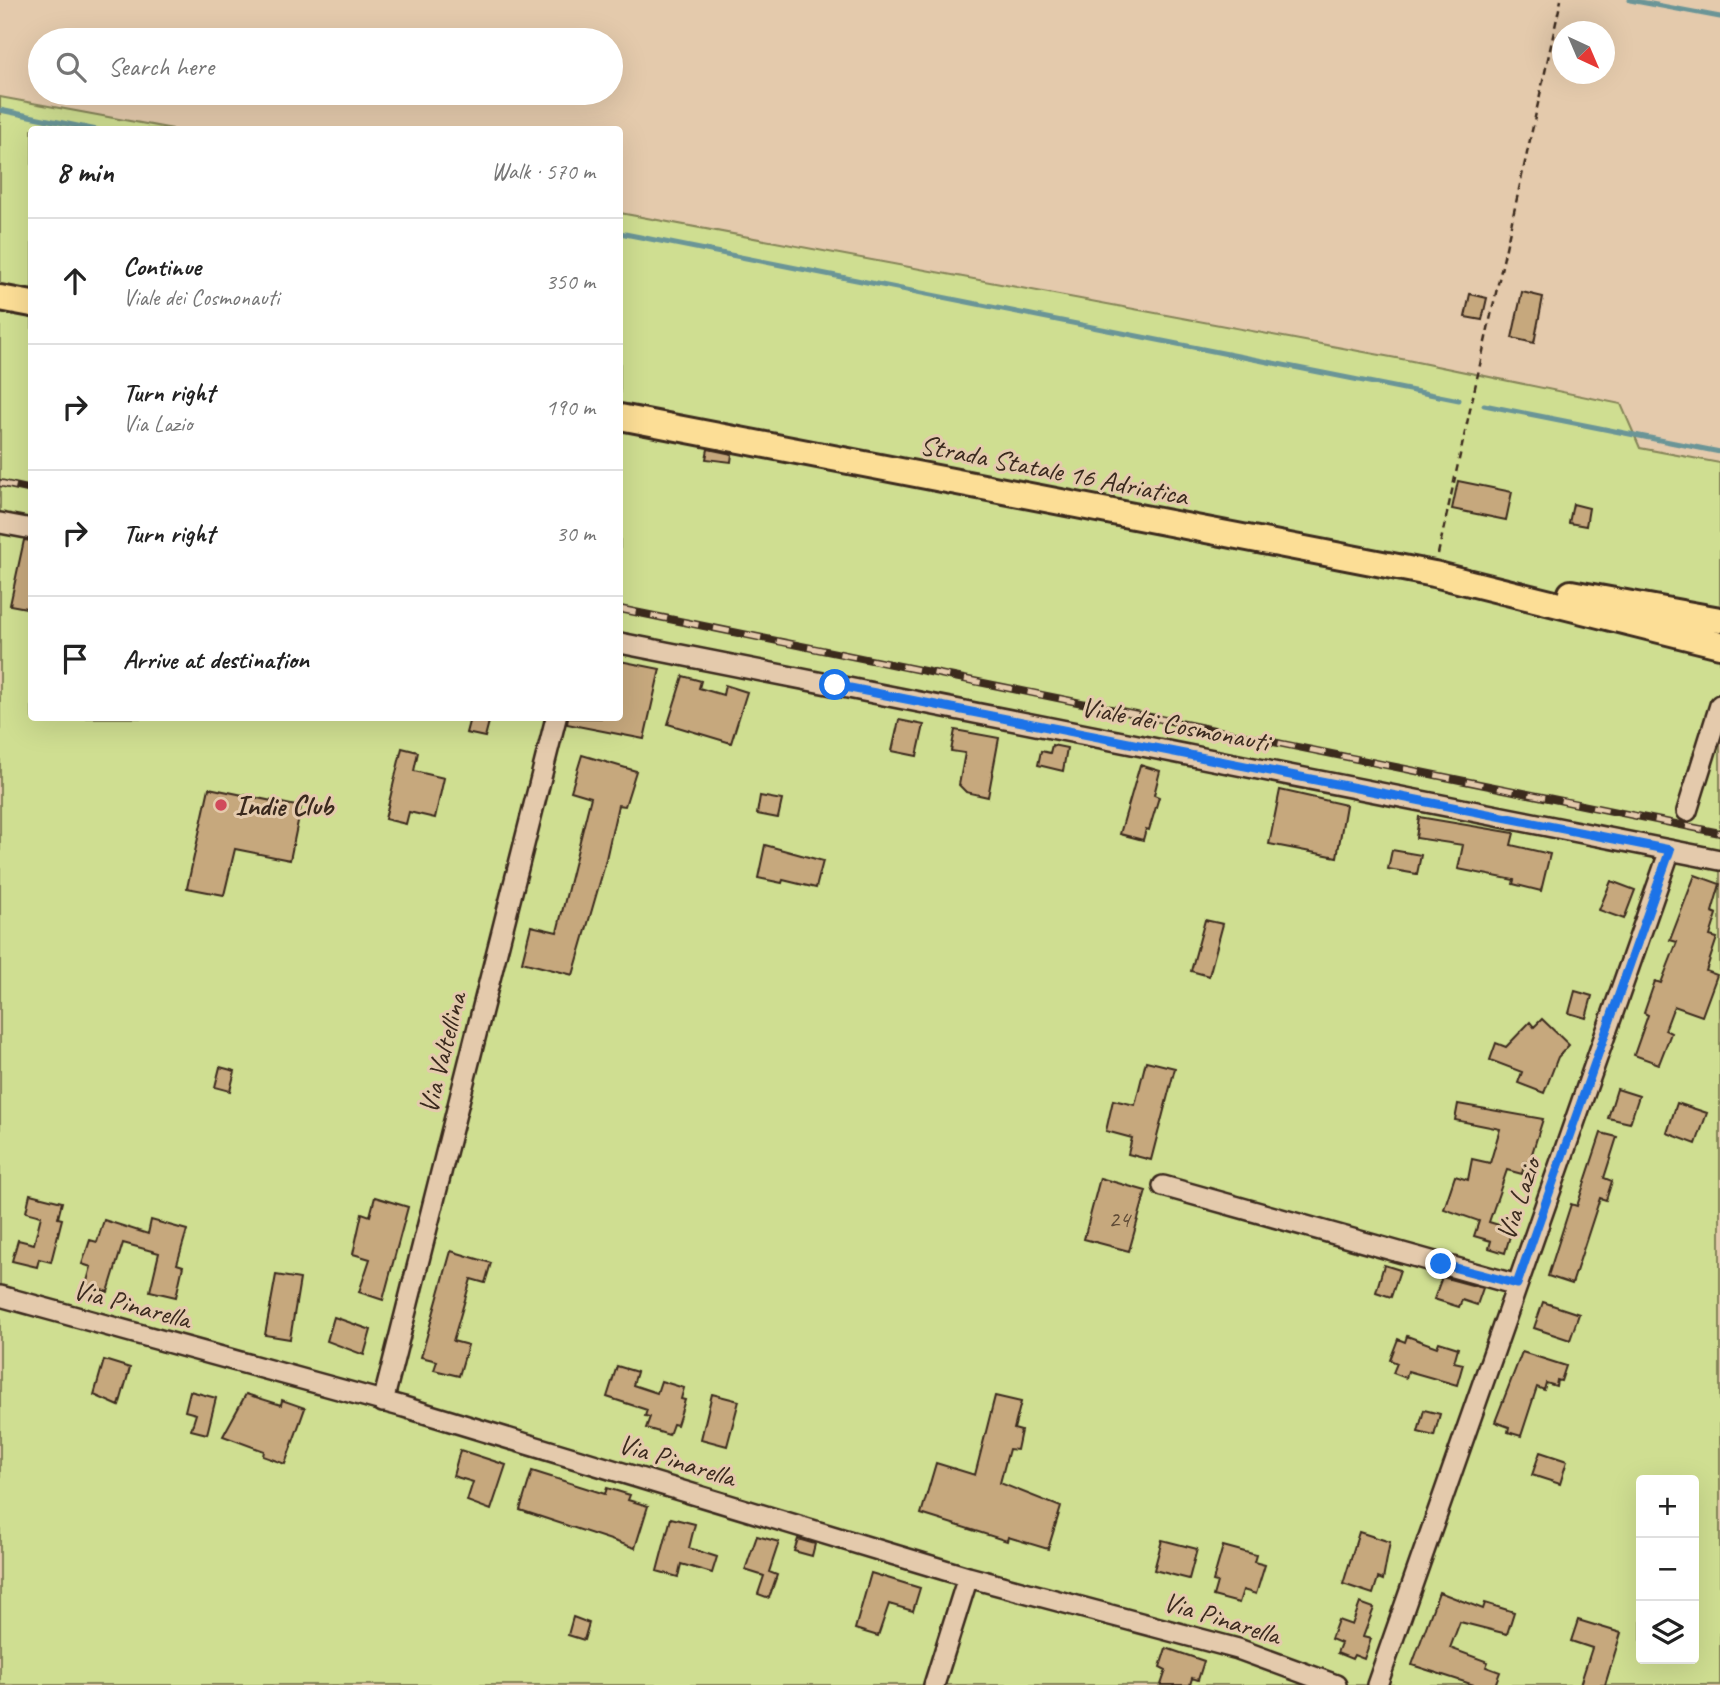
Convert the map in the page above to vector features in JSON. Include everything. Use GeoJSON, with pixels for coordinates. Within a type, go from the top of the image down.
{"type":"FeatureCollection","features":[{"type":"Feature","properties":{"kind":"main road"},"geometry":{"type":"LineString","coordinates":[[0,298],[28,303]]}},
{"type":"Feature","properties":{"kind":"main road","name":"Strada Statale 16 Adriatica"},"geometry":{"type":"LineString","coordinates":[[623,418],[1434,574],[1720,645]]}},
{"type":"Feature","properties":{"kind":"main road","name":"Strada Statale 16 Adriatica"},"geometry":{"type":"LineString","coordinates":[[1476,584],[1575,594],[1720,620]]}},
{"type":"Feature","properties":{"kind":"street"},"geometry":{"type":"LineString","coordinates":[[0,523],[28,528]]}},
{"type":"Feature","properties":{"kind":"street","name":"Viale dei Cosmonauti"},"geometry":{"type":"LineString","coordinates":[[623,644],[1720,860]]}},
{"type":"Feature","properties":{"kind":"street"},"geometry":{"type":"LineString","coordinates":[[1687,811],[1720,705]]}},
{"type":"Feature","properties":{"kind":"street","name":"Via Valtellina"},"geometry":{"type":"LineString","coordinates":[[383,1402],[555,721]]}},
{"type":"Feature","properties":{"kind":"street","name":"Via Lazio"},"geometry":{"type":"LineString","coordinates":[[1377,1685],[1670,850]]}},
{"type":"Feature","properties":{"kind":"street"},"geometry":{"type":"LineString","coordinates":[[1163,1186],[1517,1284]]}},
{"type":"Feature","properties":{"kind":"street","name":"Via Pinarella"},"geometry":{"type":"LineString","coordinates":[[0,1296],[383,1402],[968,1577],[1238,1650],[1336,1685]]}},
{"type":"Feature","properties":{"kind":"street"},"geometry":{"type":"LineString","coordinates":[[934,1685],[968,1577]]}},
{"type":"Feature","properties":{"kind":"path"},"geometry":{"type":"LineString","coordinates":[[1434,574],[1560,0]]}},
{"type":"Feature","properties":{"kind":"green space"},"geometry":{"type":"Polygon","coordinates":[[[0,97],[28,102],[28,105],[43,105],[157,126],[28,126],[28,721],[623,721],[623,214],[1407,360],[1621,404],[1640,448],[1720,463],[1720,609],[1607,591],[1720,638],[1720,1685],[0,1685],[0,97]]]}},
{"type":"Feature","properties":{"kind":"building"},"geometry":{"type":"Polygon","coordinates":[[[1522,292],[1543,297],[1534,343],[1512,338],[1522,292]]]}},
{"type":"Feature","properties":{"kind":"building"},"geometry":{"type":"Polygon","coordinates":[[[1470,294],[1487,298],[1482,320],[1465,317],[1470,294]]]}},
{"type":"Feature","properties":{"kind":"building"},"geometry":{"type":"Polygon","coordinates":[[[708,449],[732,454],[731,462],[706,459],[708,449]]]}},
{"type":"Feature","properties":{"kind":"building"},"geometry":{"type":"Polygon","coordinates":[[[1458,481],[1512,492],[1506,520],[1452,509],[1458,481]]]}},
{"type":"Feature","properties":{"kind":"building"},"geometry":{"type":"Polygon","coordinates":[[[1573,504],[1589,508],[1586,526],[1569,523],[1573,504]]]}},
{"type":"Feature","properties":{"kind":"building"},"geometry":{"type":"Polygon","coordinates":[[[24,540],[28,540],[28,608],[10,605],[24,540]]]}},
{"type":"Feature","properties":{"kind":"building"},"geometry":{"type":"Polygon","coordinates":[[[623,662],[660,669],[644,739],[567,724],[568,721],[623,721],[623,662]]]}},
{"type":"Feature","properties":{"kind":"building"},"geometry":{"type":"Polygon","coordinates":[[[683,676],[701,681],[699,688],[723,695],[725,685],[747,692],[731,743],[668,724],[683,676]]]}},
{"type":"Feature","properties":{"kind":"building"},"geometry":{"type":"Polygon","coordinates":[[[899,720],[924,725],[917,756],[892,751],[899,720]]]}},
{"type":"Feature","properties":{"kind":"building"},"geometry":{"type":"Polygon","coordinates":[[[469,721],[489,721],[485,737],[466,733],[469,721]]]}},
{"type":"Feature","properties":{"kind":"building"},"geometry":{"type":"Polygon","coordinates":[[[955,730],[999,738],[988,797],[966,792],[959,785],[965,753],[951,751],[955,730]]]}},
{"type":"Feature","properties":{"kind":"building"},"geometry":{"type":"Polygon","coordinates":[[[1052,745],[1067,748],[1063,771],[1038,765],[1041,751],[1050,753],[1052,745]]]}},
{"type":"Feature","properties":{"kind":"building"},"geometry":{"type":"Polygon","coordinates":[[[402,748],[418,752],[414,771],[444,778],[435,818],[409,812],[406,824],[385,819],[402,748]]]}},
{"type":"Feature","properties":{"kind":"building"},"geometry":{"type":"Polygon","coordinates":[[[582,755],[636,771],[625,806],[618,805],[604,868],[573,975],[522,962],[531,926],[557,932],[591,797],[571,791],[582,755]]]}},
{"type":"Feature","properties":{"kind":"building"},"geometry":{"type":"Polygon","coordinates":[[[1140,765],[1160,771],[1154,795],[1159,797],[1149,830],[1146,829],[1143,840],[1120,834],[1140,765]]]}},
{"type":"Feature","properties":{"kind":"building"},"geometry":{"type":"Polygon","coordinates":[[[209,788],[301,807],[290,860],[235,849],[224,895],[187,888],[209,788]]]}},
{"type":"Feature","properties":{"kind":"building"},"geometry":{"type":"Polygon","coordinates":[[[1280,790],[1346,805],[1337,857],[1269,844],[1280,790]]]}},
{"type":"Feature","properties":{"kind":"building"},"geometry":{"type":"Polygon","coordinates":[[[760,796],[782,800],[778,818],[757,814],[760,796]]]}},
{"type":"Feature","properties":{"kind":"building"},"geometry":{"type":"Polygon","coordinates":[[[1419,817],[1514,833],[1511,845],[1550,854],[1541,891],[1513,884],[1514,880],[1458,869],[1463,845],[1416,838],[1419,817]]]}},
{"type":"Feature","properties":{"kind":"building"},"geometry":{"type":"Polygon","coordinates":[[[765,845],[823,861],[816,888],[783,880],[782,883],[758,878],[765,845]]]}},
{"type":"Feature","properties":{"kind":"building"},"geometry":{"type":"Polygon","coordinates":[[[1392,850],[1421,855],[1417,874],[1388,869],[1392,850]]]}},
{"type":"Feature","properties":{"kind":"building"},"geometry":{"type":"Polygon","coordinates":[[[1695,875],[1720,884],[1712,912],[1717,914],[1710,936],[1717,938],[1706,971],[1717,975],[1702,1016],[1674,1006],[1665,1030],[1671,1033],[1659,1064],[1634,1055],[1648,1015],[1644,1013],[1655,981],[1661,983],[1677,942],[1670,940],[1695,875]]]}},
{"type":"Feature","properties":{"kind":"building"},"geometry":{"type":"Polygon","coordinates":[[[1611,881],[1635,890],[1624,919],[1599,910],[1611,881]]]}},
{"type":"Feature","properties":{"kind":"building"},"geometry":{"type":"Polygon","coordinates":[[[1205,920],[1223,924],[1209,976],[1191,971],[1205,920]]]}},
{"type":"Feature","properties":{"kind":"building"},"geometry":{"type":"Polygon","coordinates":[[[1575,991],[1592,996],[1586,1018],[1569,1013],[1575,991]]]}},
{"type":"Feature","properties":{"kind":"building"},"geometry":{"type":"Polygon","coordinates":[[[1542,1019],[1569,1045],[1558,1057],[1544,1093],[1518,1083],[1522,1072],[1490,1060],[1496,1043],[1506,1047],[1530,1022],[1534,1027],[1542,1019]]]}},
{"type":"Feature","properties":{"kind":"building"},"geometry":{"type":"Polygon","coordinates":[[[1146,1061],[1175,1068],[1151,1160],[1128,1154],[1132,1138],[1106,1131],[1113,1100],[1135,1105],[1146,1061]]]}},
{"type":"Feature","properties":{"kind":"building"},"geometry":{"type":"Polygon","coordinates":[[[220,1067],[235,1071],[230,1091],[215,1087],[220,1067]]]}},
{"type":"Feature","properties":{"kind":"building"},"geometry":{"type":"Polygon","coordinates":[[[1617,1089],[1639,1096],[1630,1123],[1608,1118],[1617,1089]]]}},
{"type":"Feature","properties":{"kind":"building"},"geometry":{"type":"Polygon","coordinates":[[[1677,1103],[1707,1113],[1696,1144],[1667,1133],[1677,1103]]]}},
{"type":"Feature","properties":{"kind":"building"},"geometry":{"type":"Polygon","coordinates":[[[1458,1104],[1543,1119],[1529,1163],[1525,1162],[1522,1174],[1507,1170],[1489,1222],[1512,1229],[1505,1253],[1489,1248],[1491,1241],[1474,1236],[1479,1221],[1444,1209],[1455,1176],[1468,1180],[1472,1159],[1490,1163],[1500,1129],[1455,1120],[1458,1104]]]}},
{"type":"Feature","properties":{"kind":"building"},"geometry":{"type":"Polygon","coordinates":[[[1601,1133],[1617,1137],[1604,1178],[1612,1181],[1606,1200],[1600,1198],[1572,1284],[1548,1276],[1571,1204],[1577,1206],[1601,1133]]]}},
{"type":"Feature","properties":{"kind":"building"},"geometry":{"type":"Polygon","coordinates":[[[1100,1178],[1146,1191],[1129,1251],[1084,1239],[1100,1178]]]}},
{"type":"Feature","properties":{"kind":"building"},"geometry":{"type":"Polygon","coordinates":[[[30,1194],[62,1202],[58,1218],[62,1219],[51,1262],[39,1259],[37,1267],[12,1261],[18,1240],[34,1244],[41,1216],[26,1212],[30,1194]]]}},
{"type":"Feature","properties":{"kind":"building"},"geometry":{"type":"Polygon","coordinates":[[[375,1197],[408,1207],[383,1300],[359,1292],[370,1259],[353,1254],[362,1213],[370,1216],[375,1197]]]}},
{"type":"Feature","properties":{"kind":"building"},"geometry":{"type":"Polygon","coordinates":[[[104,1220],[148,1234],[151,1220],[187,1230],[177,1264],[183,1266],[176,1297],[150,1291],[159,1253],[123,1243],[108,1292],[86,1285],[91,1267],[82,1264],[90,1240],[97,1242],[104,1220]]]}},
{"type":"Feature","properties":{"kind":"building"},"geometry":{"type":"Polygon","coordinates":[[[451,1251],[491,1263],[485,1283],[471,1279],[453,1341],[468,1345],[459,1376],[434,1370],[437,1361],[421,1357],[451,1251]]]}},
{"type":"Feature","properties":{"kind":"building"},"geometry":{"type":"Polygon","coordinates":[[[1384,1265],[1400,1270],[1391,1297],[1376,1292],[1384,1265]]]}},
{"type":"Feature","properties":{"kind":"building"},"geometry":{"type":"Polygon","coordinates":[[[276,1275],[300,1279],[290,1339],[265,1335],[276,1275]]]}},
{"type":"Feature","properties":{"kind":"building"},"geometry":{"type":"Polygon","coordinates":[[[1442,1277],[1483,1288],[1477,1305],[1462,1300],[1459,1307],[1434,1299],[1442,1277]]]}},
{"type":"Feature","properties":{"kind":"building"},"geometry":{"type":"Polygon","coordinates":[[[1543,1302],[1579,1314],[1570,1340],[1534,1328],[1543,1302]]]}},
{"type":"Feature","properties":{"kind":"building"},"geometry":{"type":"Polygon","coordinates":[[[334,1317],[371,1330],[364,1355],[327,1341],[334,1317]]]}},
{"type":"Feature","properties":{"kind":"building"},"geometry":{"type":"Polygon","coordinates":[[[1407,1336],[1437,1347],[1439,1342],[1458,1348],[1454,1362],[1463,1364],[1457,1385],[1408,1371],[1406,1378],[1393,1373],[1397,1363],[1390,1360],[1398,1339],[1405,1342],[1407,1336]]]}},
{"type":"Feature","properties":{"kind":"building"},"geometry":{"type":"Polygon","coordinates":[[[1522,1352],[1566,1366],[1561,1381],[1557,1380],[1556,1386],[1546,1383],[1544,1390],[1537,1387],[1521,1436],[1508,1432],[1509,1427],[1495,1422],[1522,1352]]]}},
{"type":"Feature","properties":{"kind":"building"},"geometry":{"type":"Polygon","coordinates":[[[104,1360],[130,1368],[119,1406],[94,1395],[104,1360]]]}},
{"type":"Feature","properties":{"kind":"building"},"geometry":{"type":"Polygon","coordinates":[[[617,1366],[637,1372],[633,1385],[657,1393],[661,1381],[684,1388],[681,1399],[685,1400],[677,1425],[673,1424],[669,1435],[646,1428],[650,1417],[645,1416],[647,1410],[607,1397],[617,1366]]]}},
{"type":"Feature","properties":{"kind":"building"},"geometry":{"type":"Polygon","coordinates":[[[190,1391],[216,1398],[207,1434],[191,1430],[196,1414],[185,1411],[190,1391]]]}},
{"type":"Feature","properties":{"kind":"building"},"geometry":{"type":"Polygon","coordinates":[[[246,1394],[281,1405],[282,1400],[305,1408],[285,1464],[263,1456],[264,1451],[223,1436],[246,1394]]]}},
{"type":"Feature","properties":{"kind":"building"},"geometry":{"type":"Polygon","coordinates":[[[712,1394],[739,1401],[727,1446],[701,1439],[712,1394]]]}},
{"type":"Feature","properties":{"kind":"building"},"geometry":{"type":"Polygon","coordinates":[[[995,1396],[1021,1402],[1014,1429],[1021,1431],[1017,1450],[1009,1449],[1000,1483],[1061,1507],[1048,1549],[1008,1537],[1007,1541],[921,1514],[936,1463],[975,1475],[995,1396]]]}},
{"type":"Feature","properties":{"kind":"building"},"geometry":{"type":"Polygon","coordinates":[[[1424,1410],[1440,1414],[1434,1436],[1418,1432],[1424,1410]]]}},
{"type":"Feature","properties":{"kind":"building"},"geometry":{"type":"Polygon","coordinates":[[[460,1450],[506,1465],[491,1510],[467,1501],[473,1482],[453,1476],[460,1450]]]}},
{"type":"Feature","properties":{"kind":"building"},"geometry":{"type":"Polygon","coordinates":[[[1540,1452],[1567,1461],[1560,1484],[1532,1475],[1540,1452]]]}},
{"type":"Feature","properties":{"kind":"building"},"geometry":{"type":"Polygon","coordinates":[[[532,1471],[605,1494],[607,1488],[630,1495],[628,1500],[648,1506],[635,1548],[520,1510],[532,1471]]]}},
{"type":"Feature","properties":{"kind":"building"},"geometry":{"type":"Polygon","coordinates":[[[671,1518],[695,1524],[689,1548],[717,1557],[712,1573],[681,1564],[678,1577],[657,1571],[671,1518]]]}},
{"type":"Feature","properties":{"kind":"building"},"geometry":{"type":"Polygon","coordinates":[[[1359,1532],[1390,1542],[1383,1580],[1378,1578],[1373,1594],[1343,1584],[1359,1532]]]}},
{"type":"Feature","properties":{"kind":"building"},"geometry":{"type":"Polygon","coordinates":[[[757,1536],[779,1542],[769,1572],[777,1575],[769,1598],[758,1594],[764,1576],[745,1570],[757,1536]]]}},
{"type":"Feature","properties":{"kind":"building"},"geometry":{"type":"Polygon","coordinates":[[[798,1539],[815,1544],[812,1556],[794,1551],[798,1539]]]}},
{"type":"Feature","properties":{"kind":"building"},"geometry":{"type":"Polygon","coordinates":[[[1162,1540],[1197,1549],[1189,1579],[1154,1570],[1162,1540]]]}},
{"type":"Feature","properties":{"kind":"building"},"geometry":{"type":"Polygon","coordinates":[[[1223,1546],[1256,1555],[1254,1562],[1265,1565],[1256,1594],[1243,1590],[1239,1603],[1213,1596],[1217,1582],[1213,1581],[1223,1546]]]}},
{"type":"Feature","properties":{"kind":"building"},"geometry":{"type":"Polygon","coordinates":[[[871,1573],[920,1588],[913,1611],[889,1604],[878,1636],[855,1629],[871,1573]]]}},
{"type":"Feature","properties":{"kind":"building"},"geometry":{"type":"Polygon","coordinates":[[[1439,1592],[1483,1609],[1485,1603],[1514,1612],[1507,1634],[1460,1622],[1450,1648],[1488,1662],[1486,1667],[1500,1672],[1495,1685],[1474,1685],[1412,1665],[1439,1592]]]}},
{"type":"Feature","properties":{"kind":"building"},"geometry":{"type":"Polygon","coordinates":[[[1360,1603],[1374,1608],[1363,1637],[1371,1639],[1364,1659],[1354,1655],[1352,1659],[1337,1653],[1341,1643],[1331,1639],[1338,1620],[1352,1625],[1360,1603]]]}},
{"type":"Feature","properties":{"kind":"building"},"geometry":{"type":"Polygon","coordinates":[[[573,1617],[589,1623],[584,1640],[568,1635],[573,1617]]]}},
{"type":"Feature","properties":{"kind":"building"},"geometry":{"type":"Polygon","coordinates":[[[1578,1620],[1621,1633],[1605,1685],[1580,1685],[1592,1648],[1571,1641],[1578,1620]]]}},
{"type":"Feature","properties":{"kind":"building"},"geometry":{"type":"Polygon","coordinates":[[[1166,1648],[1204,1661],[1198,1680],[1192,1678],[1190,1685],[1161,1685],[1166,1670],[1160,1667],[1166,1648]]]}},
{"type":"Feature","properties":{"kind":"waterway"},"geometry":{"type":"LineString","coordinates":[[1630,0],[1720,17]]}},
{"type":"Feature","properties":{"kind":"waterway"},"geometry":{"type":"LineString","coordinates":[[0,110],[78,126]]}},
{"type":"Feature","properties":{"kind":"waterway"},"geometry":{"type":"LineString","coordinates":[[623,234],[1459,400]]}},
{"type":"Feature","properties":{"kind":"waterway"},"geometry":{"type":"LineString","coordinates":[[1484,405],[1720,452]]}},
{"type":"Feature","properties":{"kind":"railway"},"geometry":{"type":"LineString","coordinates":[[0,483],[28,489]]}},
{"type":"Feature","properties":{"kind":"railway"},"geometry":{"type":"LineString","coordinates":[[623,610],[1720,833]]}},
{"type":"Feature","properties":{"kind":"place","name":"Indie Club"},"geometry":{"type":"Point","coordinates":[221,805]}},
{"type":"Feature","properties":{"kind":"route"},"geometry":{"type":"LineString","coordinates":[[835,685],[1670,850],[1517,1284],[1441,1264]]}}]}
